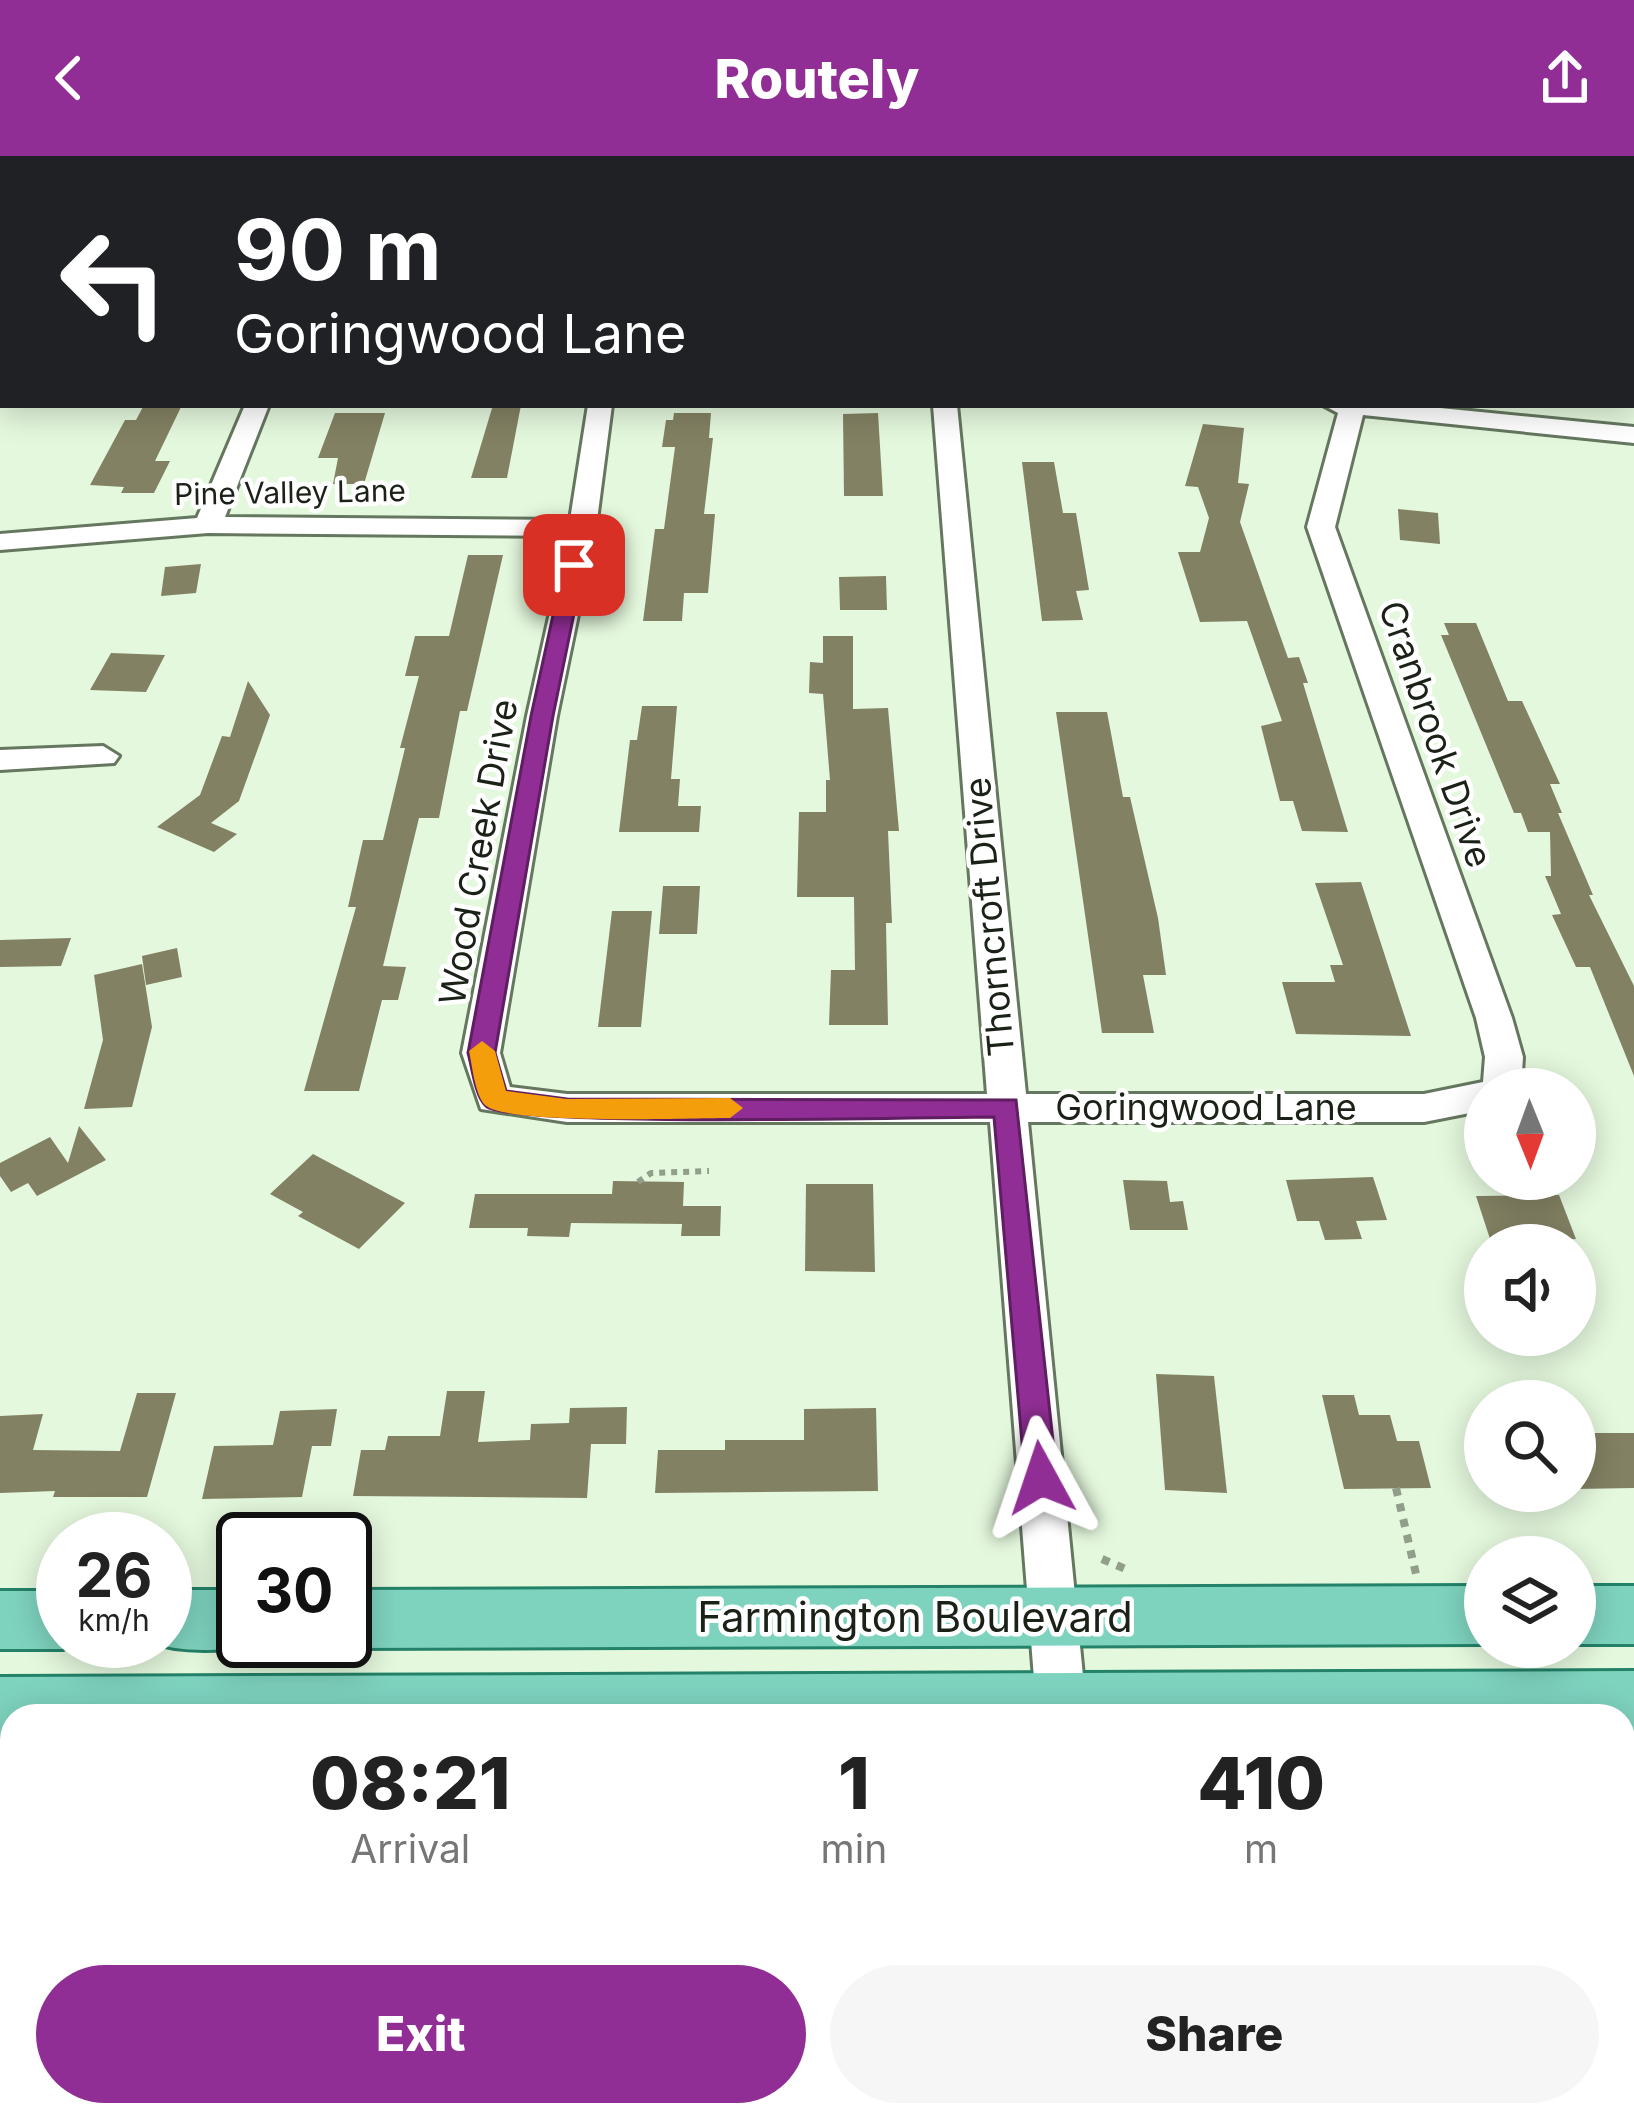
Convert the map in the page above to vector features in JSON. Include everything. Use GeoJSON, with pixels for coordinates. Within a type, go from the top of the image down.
{"type":"FeatureCollection","features":[{"type":"Feature","properties":{"kind":"main road","name":"Farmington Boulevard"},"geometry":{"type":"LineString","coordinates":[[372,1619],[1464,1615]]}},
{"type":"Feature","properties":{"kind":"main road"},"geometry":{"type":"LineString","coordinates":[[1596,1615],[1634,1615]]}},
{"type":"Feature","properties":{"kind":"main road"},"geometry":{"type":"LineString","coordinates":[[0,1620],[36,1620]]}},
{"type":"Feature","properties":{"kind":"main road"},"geometry":{"type":"LineString","coordinates":[[1491,1704],[1634,1702]]}},
{"type":"Feature","properties":{"kind":"street"},"geometry":{"type":"LineString","coordinates":[[208,525],[256,408]]}},
{"type":"Feature","properties":{"kind":"street","name":"Wood Creek Drive"},"geometry":{"type":"LineString","coordinates":[[495,1099],[482,1053],[542,716],[582,528],[600,408]]}},
{"type":"Feature","properties":{"kind":"street","name":"Thorncroft Drive"},"geometry":{"type":"LineString","coordinates":[[945,408],[1060,1704]]}},
{"type":"Feature","properties":{"kind":"street","name":"Cranbrook Drive"},"geometry":{"type":"LineString","coordinates":[[1347,408],[1321,527],[1494,1018],[1503,1068]]}},
{"type":"Feature","properties":{"kind":"street"},"geometry":{"type":"LineString","coordinates":[[1367,408],[1634,435]]}},
{"type":"Feature","properties":{"kind":"street","name":"Pine Valley Lane"},"geometry":{"type":"LineString","coordinates":[[0,542],[208,525],[582,528]]}},
{"type":"Feature","properties":{"kind":"street"},"geometry":{"type":"LineString","coordinates":[[0,760],[103,756]]}},
{"type":"Feature","properties":{"kind":"street","name":"Goringwood Lane"},"geometry":{"type":"LineString","coordinates":[[495,1099],[567,1108],[1424,1108],[1464,1100]]}},
{"type":"Feature","properties":{"kind":"path"},"geometry":{"type":"LineString","coordinates":[[638,1182],[651,1173],[710,1171]]}},
{"type":"Feature","properties":{"kind":"path"},"geometry":{"type":"LineString","coordinates":[[1396,1488],[1419,1583]]}},
{"type":"Feature","properties":{"kind":"building"},"geometry":{"type":"Polygon","coordinates":[[[142,408],[181,408],[155,461],[170,461],[154,493],[121,493],[124,487],[90,485],[125,420],[136,420],[142,408]]]}},
{"type":"Feature","properties":{"kind":"building"},"geometry":{"type":"Polygon","coordinates":[[[492,408],[520,408],[507,478],[471,478],[492,408]]]}},
{"type":"Feature","properties":{"kind":"building"},"geometry":{"type":"Polygon","coordinates":[[[335,413],[385,413],[364,484],[333,484],[338,458],[318,458],[335,413]]]}},
{"type":"Feature","properties":{"kind":"building"},"geometry":{"type":"Polygon","coordinates":[[[674,413],[711,413],[709,438],[713,438],[704,514],[715,514],[708,593],[684,593],[682,621],[643,621],[655,529],[664,529],[675,447],[662,447],[666,420],[673,420],[674,413]]]}},
{"type":"Feature","properties":{"kind":"building"},"geometry":{"type":"Polygon","coordinates":[[[878,413],[883,496],[844,496],[843,414],[878,413]]]}},
{"type":"Feature","properties":{"kind":"building"},"geometry":{"type":"Polygon","coordinates":[[[1203,424],[1244,428],[1238,483],[1249,484],[1240,522],[1288,658],[1299,657],[1348,832],[1302,831],[1293,801],[1280,801],[1261,726],[1282,721],[1247,621],[1200,622],[1178,552],[1200,552],[1209,518],[1198,487],[1185,486],[1203,424]]]}},
{"type":"Feature","properties":{"kind":"building"},"geometry":{"type":"Polygon","coordinates":[[[1022,462],[1054,462],[1063,513],[1076,513],[1089,590],[1076,591],[1083,620],[1042,621],[1022,462]]]}},
{"type":"Feature","properties":{"kind":"building"},"geometry":{"type":"Polygon","coordinates":[[[1398,509],[1438,513],[1440,544],[1400,540],[1398,509]]]}},
{"type":"Feature","properties":{"kind":"building"},"geometry":{"type":"Polygon","coordinates":[[[468,555],[503,555],[467,711],[460,711],[439,818],[419,818],[383,966],[406,967],[398,1000],[382,1000],[359,1091],[304,1091],[356,907],[348,907],[363,840],[383,840],[419,676],[405,676],[415,636],[449,636],[468,555]]]}},
{"type":"Feature","properties":{"kind":"building"},"geometry":{"type":"Polygon","coordinates":[[[201,564],[196,593],[161,596],[165,567],[201,564]]]}},
{"type":"Feature","properties":{"kind":"building"},"geometry":{"type":"Polygon","coordinates":[[[886,576],[887,610],[840,610],[839,577],[886,576]]]}},
{"type":"Feature","properties":{"kind":"building"},"geometry":{"type":"Polygon","coordinates":[[[1444,623],[1476,623],[1508,701],[1522,701],[1560,784],[1550,784],[1562,813],[1558,813],[1593,895],[1589,895],[1634,986],[1634,1076],[1590,967],[1576,967],[1552,915],[1561,914],[1545,876],[1551,876],[1550,832],[1528,832],[1521,813],[1514,813],[1441,635],[1449,635],[1444,623]]]}},
{"type":"Feature","properties":{"kind":"building"},"geometry":{"type":"Polygon","coordinates":[[[823,636],[853,636],[853,709],[888,708],[899,831],[888,831],[892,923],[886,923],[888,1025],[829,1025],[831,970],[855,970],[854,897],[797,897],[799,812],[826,812],[826,780],[830,780],[823,694],[809,693],[810,662],[823,663],[823,636]]]}},
{"type":"Feature","properties":{"kind":"building"},"geometry":{"type":"Polygon","coordinates":[[[111,653],[165,655],[146,692],[90,690],[111,653]]]}},
{"type":"Feature","properties":{"kind":"building"},"geometry":{"type":"Polygon","coordinates":[[[248,681],[270,715],[239,801],[211,823],[237,834],[214,852],[157,827],[200,795],[222,736],[230,737],[248,681]]]}},
{"type":"Feature","properties":{"kind":"building"},"geometry":{"type":"Polygon","coordinates":[[[642,706],[677,706],[671,779],[680,779],[678,806],[701,806],[699,832],[619,832],[630,740],[637,740],[642,706]]]}},
{"type":"Feature","properties":{"kind":"building"},"geometry":{"type":"Polygon","coordinates":[[[1056,712],[1107,712],[1123,797],[1130,797],[1158,918],[1166,975],[1143,975],[1154,1033],[1102,1033],[1056,712]]]}},
{"type":"Feature","properties":{"kind":"building"},"geometry":{"type":"Polygon","coordinates":[[[1361,882],[1411,1036],[1296,1034],[1282,982],[1335,982],[1330,965],[1343,965],[1315,883],[1361,882]]]}},
{"type":"Feature","properties":{"kind":"building"},"geometry":{"type":"Polygon","coordinates":[[[663,886],[700,886],[697,934],[659,934],[663,886]]]}},
{"type":"Feature","properties":{"kind":"building"},"geometry":{"type":"Polygon","coordinates":[[[612,911],[652,911],[641,1027],[598,1027],[612,911]]]}},
{"type":"Feature","properties":{"kind":"building"},"geometry":{"type":"Polygon","coordinates":[[[71,938],[61,966],[0,967],[0,940],[71,938]]]}},
{"type":"Feature","properties":{"kind":"building"},"geometry":{"type":"Polygon","coordinates":[[[177,948],[182,977],[146,985],[142,956],[177,948]]]}},
{"type":"Feature","properties":{"kind":"building"},"geometry":{"type":"Polygon","coordinates":[[[142,964],[152,1027],[132,1107],[84,1109],[103,1040],[94,975],[142,964]]]}},
{"type":"Feature","properties":{"kind":"building"},"geometry":{"type":"Polygon","coordinates":[[[79,1126],[106,1160],[37,1196],[28,1183],[11,1192],[0,1176],[0,1163],[50,1137],[68,1163],[79,1126]]]}},
{"type":"Feature","properties":{"kind":"building"},"geometry":{"type":"Polygon","coordinates":[[[313,1154],[405,1203],[359,1249],[298,1216],[303,1212],[270,1194],[313,1154]]]}},
{"type":"Feature","properties":{"kind":"building"},"geometry":{"type":"Polygon","coordinates":[[[1373,1177],[1387,1220],[1356,1221],[1362,1239],[1325,1240],[1319,1221],[1297,1221],[1286,1180],[1373,1177]]]}},
{"type":"Feature","properties":{"kind":"building"},"geometry":{"type":"Polygon","coordinates":[[[1123,1180],[1167,1181],[1170,1202],[1183,1201],[1188,1230],[1130,1230],[1123,1180]]]}},
{"type":"Feature","properties":{"kind":"building"},"geometry":{"type":"Polygon","coordinates":[[[613,1181],[684,1182],[683,1206],[721,1206],[720,1236],[681,1236],[682,1224],[571,1223],[569,1237],[527,1236],[528,1228],[469,1228],[475,1194],[612,1194],[613,1181]]]}},
{"type":"Feature","properties":{"kind":"building"},"geometry":{"type":"Polygon","coordinates":[[[806,1184],[873,1184],[875,1272],[805,1271],[806,1184]]]}},
{"type":"Feature","properties":{"kind":"building"},"geometry":{"type":"Polygon","coordinates":[[[1477,1200],[1561,1200],[1570,1224],[1485,1224],[1477,1200]]]}},
{"type":"Feature","properties":{"kind":"building"},"geometry":{"type":"Polygon","coordinates":[[[1156,1374],[1214,1376],[1227,1493],[1165,1490],[1156,1374]]]}},
{"type":"Feature","properties":{"kind":"building"},"geometry":{"type":"Polygon","coordinates":[[[447,1391],[485,1391],[478,1442],[530,1440],[531,1424],[569,1423],[570,1408],[627,1407],[626,1444],[591,1444],[587,1498],[353,1496],[361,1450],[385,1450],[388,1436],[440,1436],[447,1391]]]}},
{"type":"Feature","properties":{"kind":"building"},"geometry":{"type":"Polygon","coordinates":[[[137,1393],[176,1393],[147,1497],[0,1493],[0,1416],[43,1414],[33,1450],[120,1451],[137,1393]]]}},
{"type":"Feature","properties":{"kind":"building"},"geometry":{"type":"Polygon","coordinates":[[[1322,1395],[1354,1395],[1359,1415],[1390,1415],[1397,1441],[1419,1441],[1431,1488],[1344,1489],[1322,1395]]]}},
{"type":"Feature","properties":{"kind":"building"},"geometry":{"type":"Polygon","coordinates":[[[876,1408],[878,1491],[655,1493],[658,1450],[725,1450],[725,1440],[804,1440],[804,1409],[876,1408]]]}},
{"type":"Feature","properties":{"kind":"building"},"geometry":{"type":"Polygon","coordinates":[[[337,1409],[331,1446],[312,1446],[302,1497],[202,1499],[214,1446],[273,1445],[280,1411],[337,1409]]]}},
{"type":"Feature","properties":{"kind":"building"},"geometry":{"type":"Polygon","coordinates":[[[1596,1433],[1634,1433],[1634,1488],[1596,1489],[1596,1433]]]}},
{"type":"Feature","properties":{"kind":"slow traffic"},"geometry":{"type":"LineString","coordinates":[[482,1051],[495,1099],[567,1108],[730,1108]]}},
{"type":"Feature","properties":{"kind":"route"},"geometry":{"type":"LineString","coordinates":[[574,565],[482,1053],[495,1099],[567,1108],[1007,1107],[1041,1478]]}}]}
